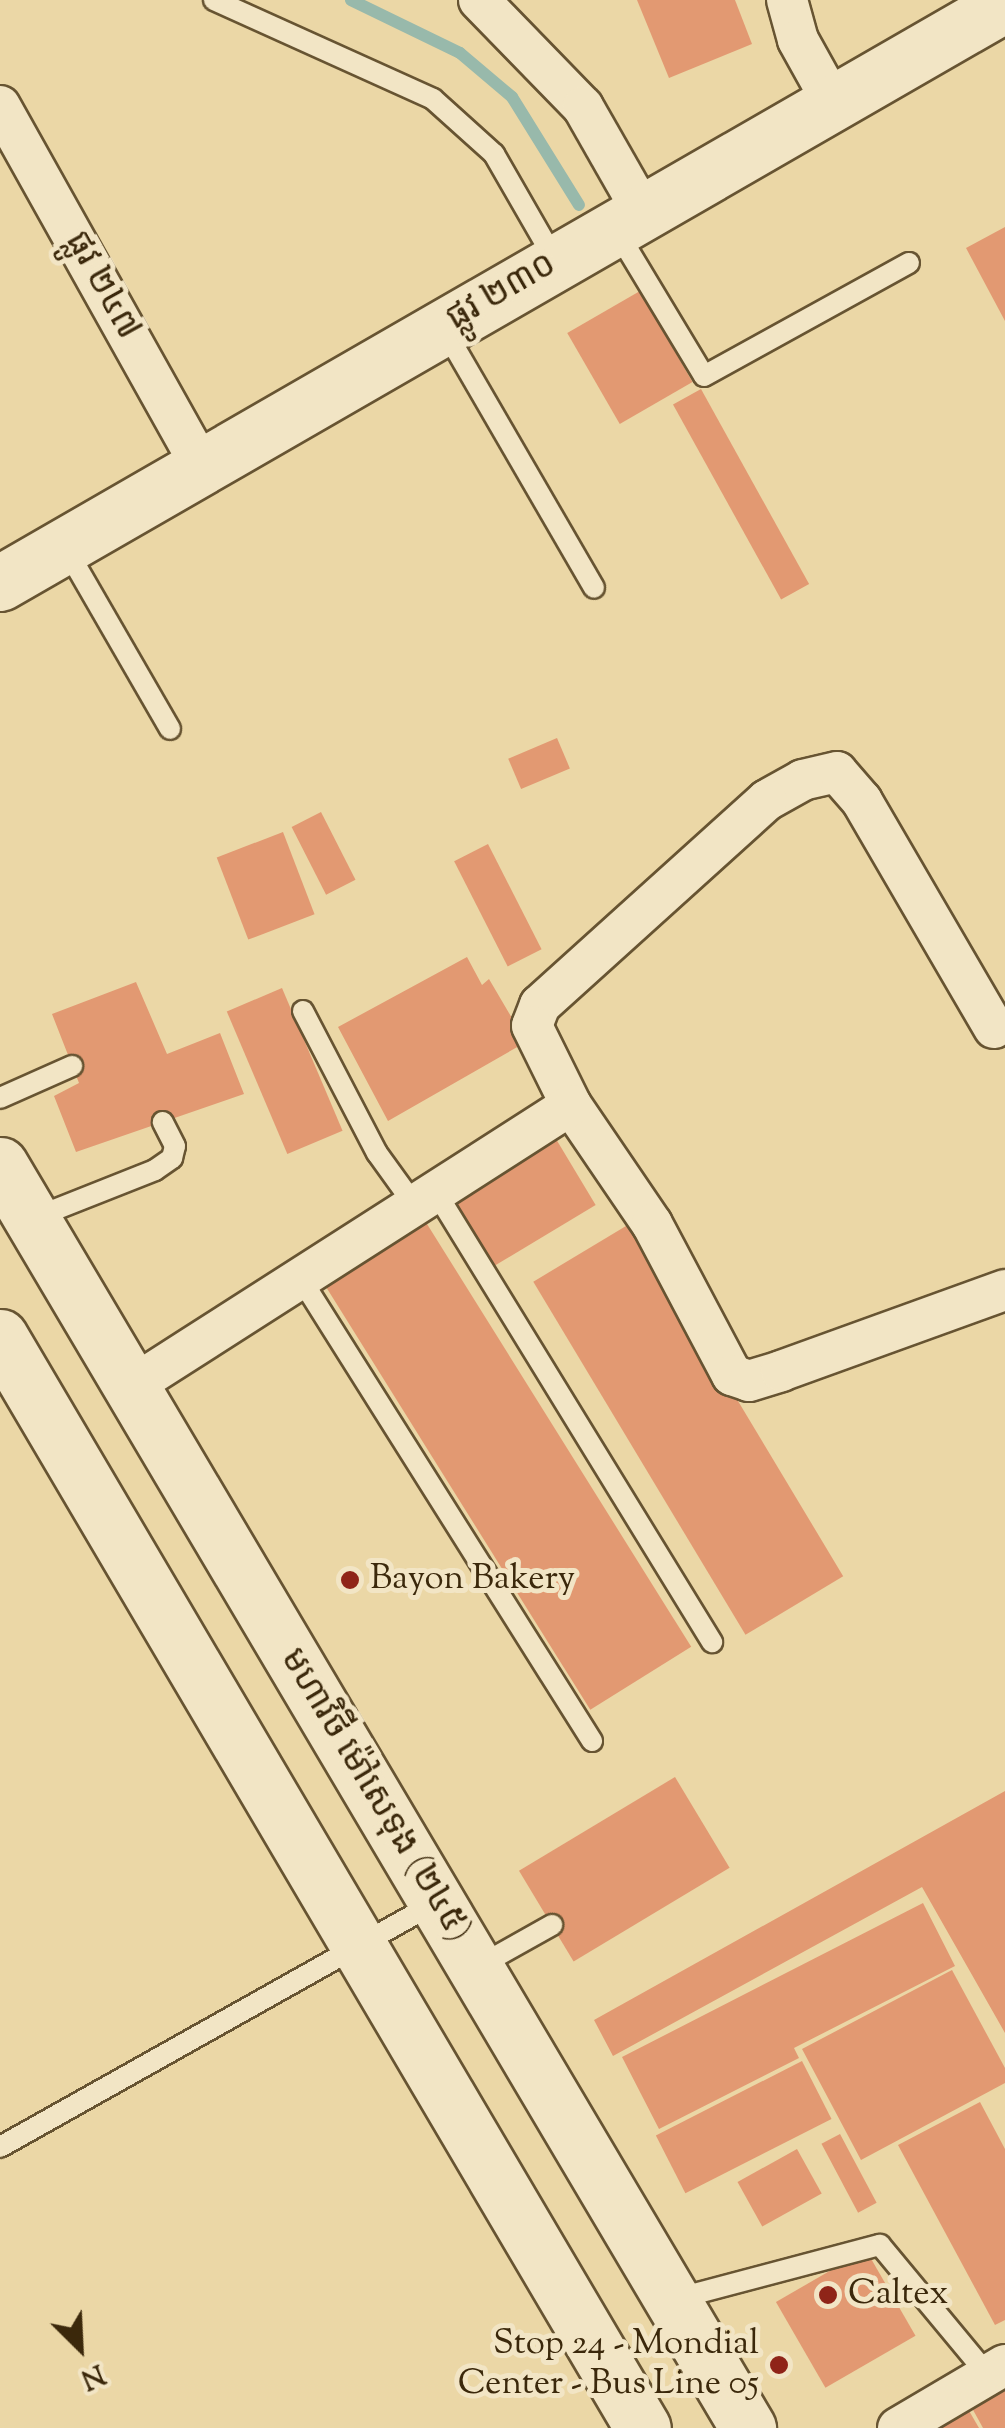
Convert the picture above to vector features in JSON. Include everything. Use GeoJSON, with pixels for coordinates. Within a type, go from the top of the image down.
{"type":"FeatureCollection","features":[{"type":"Feature","properties":{"kind":"main road","name":"ផ្លូវ ២៣០"},"geometry":{"type":"LineString","coordinates":[[0,583],[1005,4]]}},
{"type":"Feature","properties":{"kind":"main road","name":"មហាវិថី ម៉ៅសេទុង (២៤៥)"},"geometry":{"type":"LineString","coordinates":[[0,1165],[748,2428]]}},
{"type":"Feature","properties":{"kind":"main road"},"geometry":{"type":"LineString","coordinates":[[0,1337],[643,2428]]}},
{"type":"Feature","properties":{"kind":"street"},"geometry":{"type":"LineString","coordinates":[[479,0],[583,107],[629,220]]}},
{"type":"Feature","properties":{"kind":"street"},"geometry":{"type":"LineString","coordinates":[[788,0],[798,40],[833,103]]}},
{"type":"Feature","properties":{"kind":"street","name":"ផ្លូវ ២៤៧"},"geometry":{"type":"LineString","coordinates":[[0,106],[202,467]]}},
{"type":"Feature","properties":{"kind":"street"},"geometry":{"type":"LineString","coordinates":[[994,1028],[862,801],[837,772],[803,780],[767,800],[540,1006],[532,1026],[572,1105],[652,1224],[732,1375],[749,1381],[1005,1290]]}},
{"type":"Feature","properties":{"kind":"street"},"geometry":{"type":"LineString","coordinates":[[132,1386],[572,1105]]}},
{"type":"Feature","properties":{"kind":"street"},"geometry":{"type":"LineString","coordinates":[[898,2428],[996,2370]]}},
{"type":"Feature","properties":{"kind":"lane"},"geometry":{"type":"LineString","coordinates":[[214,0],[433,98],[494,154],[556,262]]}},
{"type":"Feature","properties":{"kind":"lane"},"geometry":{"type":"LineString","coordinates":[[629,220],[704,376],[910,263]]}},
{"type":"Feature","properties":{"kind":"lane"},"geometry":{"type":"LineString","coordinates":[[443,328],[594,588]]}},
{"type":"Feature","properties":{"kind":"lane"},"geometry":{"type":"LineString","coordinates":[[64,545],[170,729]]}},
{"type":"Feature","properties":{"kind":"lane"},"geometry":{"type":"LineString","coordinates":[[302,1011],[377,1153],[426,1201],[712,1642]]}},
{"type":"Feature","properties":{"kind":"lane"},"geometry":{"type":"LineString","coordinates":[[0,1098],[72,1066]]}},
{"type":"Feature","properties":{"kind":"lane"},"geometry":{"type":"LineString","coordinates":[[32,1218],[155,1170],[172,1158],[174,1146],[163,1122]]}},
{"type":"Feature","properties":{"kind":"lane"},"geometry":{"type":"LineString","coordinates":[[301,1280],[592,1740]]}},
{"type":"Feature","properties":{"kind":"lane"},"geometry":{"type":"LineString","coordinates":[[0,2148],[436,1901]]}},
{"type":"Feature","properties":{"kind":"lane"},"geometry":{"type":"LineString","coordinates":[[476,1968],[552,1925]]}},
{"type":"Feature","properties":{"kind":"lane"},"geometry":{"type":"LineString","coordinates":[[672,2300],[880,2244],[996,2370]]}},
{"type":"Feature","properties":{"kind":"building"},"geometry":{"type":"Polygon","coordinates":[[[637,0],[735,0],[752,44],[669,78],[637,0]]]}},
{"type":"Feature","properties":{"kind":"building"},"geometry":{"type":"Polygon","coordinates":[[[1005,227],[1005,321],[966,248],[1005,227]]]}},
{"type":"Feature","properties":{"kind":"building"},"geometry":{"type":"Polygon","coordinates":[[[640,291],[692,382],[620,424],[567,333],[640,291]]]}},
{"type":"Feature","properties":{"kind":"building"},"geometry":{"type":"Polygon","coordinates":[[[701,389],[809,584],[781,600],[673,405],[701,389]]]}},
{"type":"Feature","properties":{"kind":"building"},"geometry":{"type":"Polygon","coordinates":[[[557,738],[570,768],[521,789],[508,759],[557,738]]]}},
{"type":"Feature","properties":{"kind":"building"},"geometry":{"type":"Polygon","coordinates":[[[321,812],[356,880],[326,895],[292,827],[321,812]]]}},
{"type":"Feature","properties":{"kind":"building"},"geometry":{"type":"Polygon","coordinates":[[[283,832],[315,914],[248,940],[217,857],[283,832]]]}},
{"type":"Feature","properties":{"kind":"building"},"geometry":{"type":"Polygon","coordinates":[[[488,844],[542,949],[508,966],[454,861],[488,844]]]}},
{"type":"Feature","properties":{"kind":"building"},"geometry":{"type":"Polygon","coordinates":[[[467,957],[482,985],[489,979],[526,1042],[388,1121],[338,1027],[467,957]]]}},
{"type":"Feature","properties":{"kind":"building"},"geometry":{"type":"Polygon","coordinates":[[[136,982],[167,1054],[220,1033],[244,1094],[76,1152],[54,1096],[79,1083],[52,1014],[136,982]]]}},
{"type":"Feature","properties":{"kind":"building"},"geometry":{"type":"Polygon","coordinates":[[[282,988],[343,1131],[287,1154],[227,1011],[282,988]]]}},
{"type":"Feature","properties":{"kind":"building"},"geometry":{"type":"Polygon","coordinates":[[[556,1139],[596,1205],[495,1266],[455,1200],[556,1139]]]}},
{"type":"Feature","properties":{"kind":"building"},"geometry":{"type":"Polygon","coordinates":[[[422,1216],[691,1647],[590,1710],[321,1279],[422,1216]]]}},
{"type":"Feature","properties":{"kind":"building"},"geometry":{"type":"Polygon","coordinates":[[[631,1223],[843,1576],[745,1635],[533,1282],[631,1223]]]}},
{"type":"Feature","properties":{"kind":"building"},"geometry":{"type":"Polygon","coordinates":[[[675,1777],[730,1868],[574,1962],[519,1871],[675,1777]]]}},
{"type":"Feature","properties":{"kind":"building"},"geometry":{"type":"Polygon","coordinates":[[[1005,1791],[1005,2033],[922,1887],[613,2056],[594,2020],[1005,1791]]]}},
{"type":"Feature","properties":{"kind":"building"},"geometry":{"type":"Polygon","coordinates":[[[923,1903],[955,1966],[794,2048],[799,2058],[659,2129],[622,2057],[923,1903]]]}},
{"type":"Feature","properties":{"kind":"building"},"geometry":{"type":"Polygon","coordinates":[[[952,1970],[1005,2068],[1005,2083],[861,2160],[802,2049],[952,1970]]]}},
{"type":"Feature","properties":{"kind":"building"},"geometry":{"type":"Polygon","coordinates":[[[802,2061],[832,2119],[685,2193],[656,2135],[802,2061]]]}},
{"type":"Feature","properties":{"kind":"building"},"geometry":{"type":"Polygon","coordinates":[[[980,2102],[1005,2149],[1005,2320],[995,2325],[898,2145],[980,2102]]]}},
{"type":"Feature","properties":{"kind":"building"},"geometry":{"type":"Polygon","coordinates":[[[840,2134],[877,2203],[858,2213],[821,2144],[840,2134]]]}},
{"type":"Feature","properties":{"kind":"building"},"geometry":{"type":"Polygon","coordinates":[[[797,2149],[822,2194],[762,2227],[738,2182],[797,2149]]]}},
{"type":"Feature","properties":{"kind":"building"},"geometry":{"type":"Polygon","coordinates":[[[866,2250],[916,2336],[825,2388],[776,2302],[866,2250]]]}},
{"type":"Feature","properties":{"kind":"building"},"geometry":{"type":"Polygon","coordinates":[[[1005,2389],[1005,2428],[983,2428],[972,2408],[1005,2389]]]}},
{"type":"Feature","properties":{"kind":"building"},"geometry":{"type":"Polygon","coordinates":[[[968,2409],[979,2428],[935,2428],[968,2409]]]}},
{"type":"Feature","properties":{"kind":"waterway"},"geometry":{"type":"LineString","coordinates":[[351,0],[460,53],[512,97],[579,205]]}},
{"type":"Feature","properties":{"kind":"place","name":"Bayon Bakery"},"geometry":{"type":"Point","coordinates":[350,1580]}},
{"type":"Feature","properties":{"kind":"place","name":"Caltex"},"geometry":{"type":"Point","coordinates":[828,2295]}},
{"type":"Feature","properties":{"kind":"place","name":"Stop 24 - Mondial Center - Bus Line 05"},"geometry":{"type":"Point","coordinates":[779,2365]}}]}
